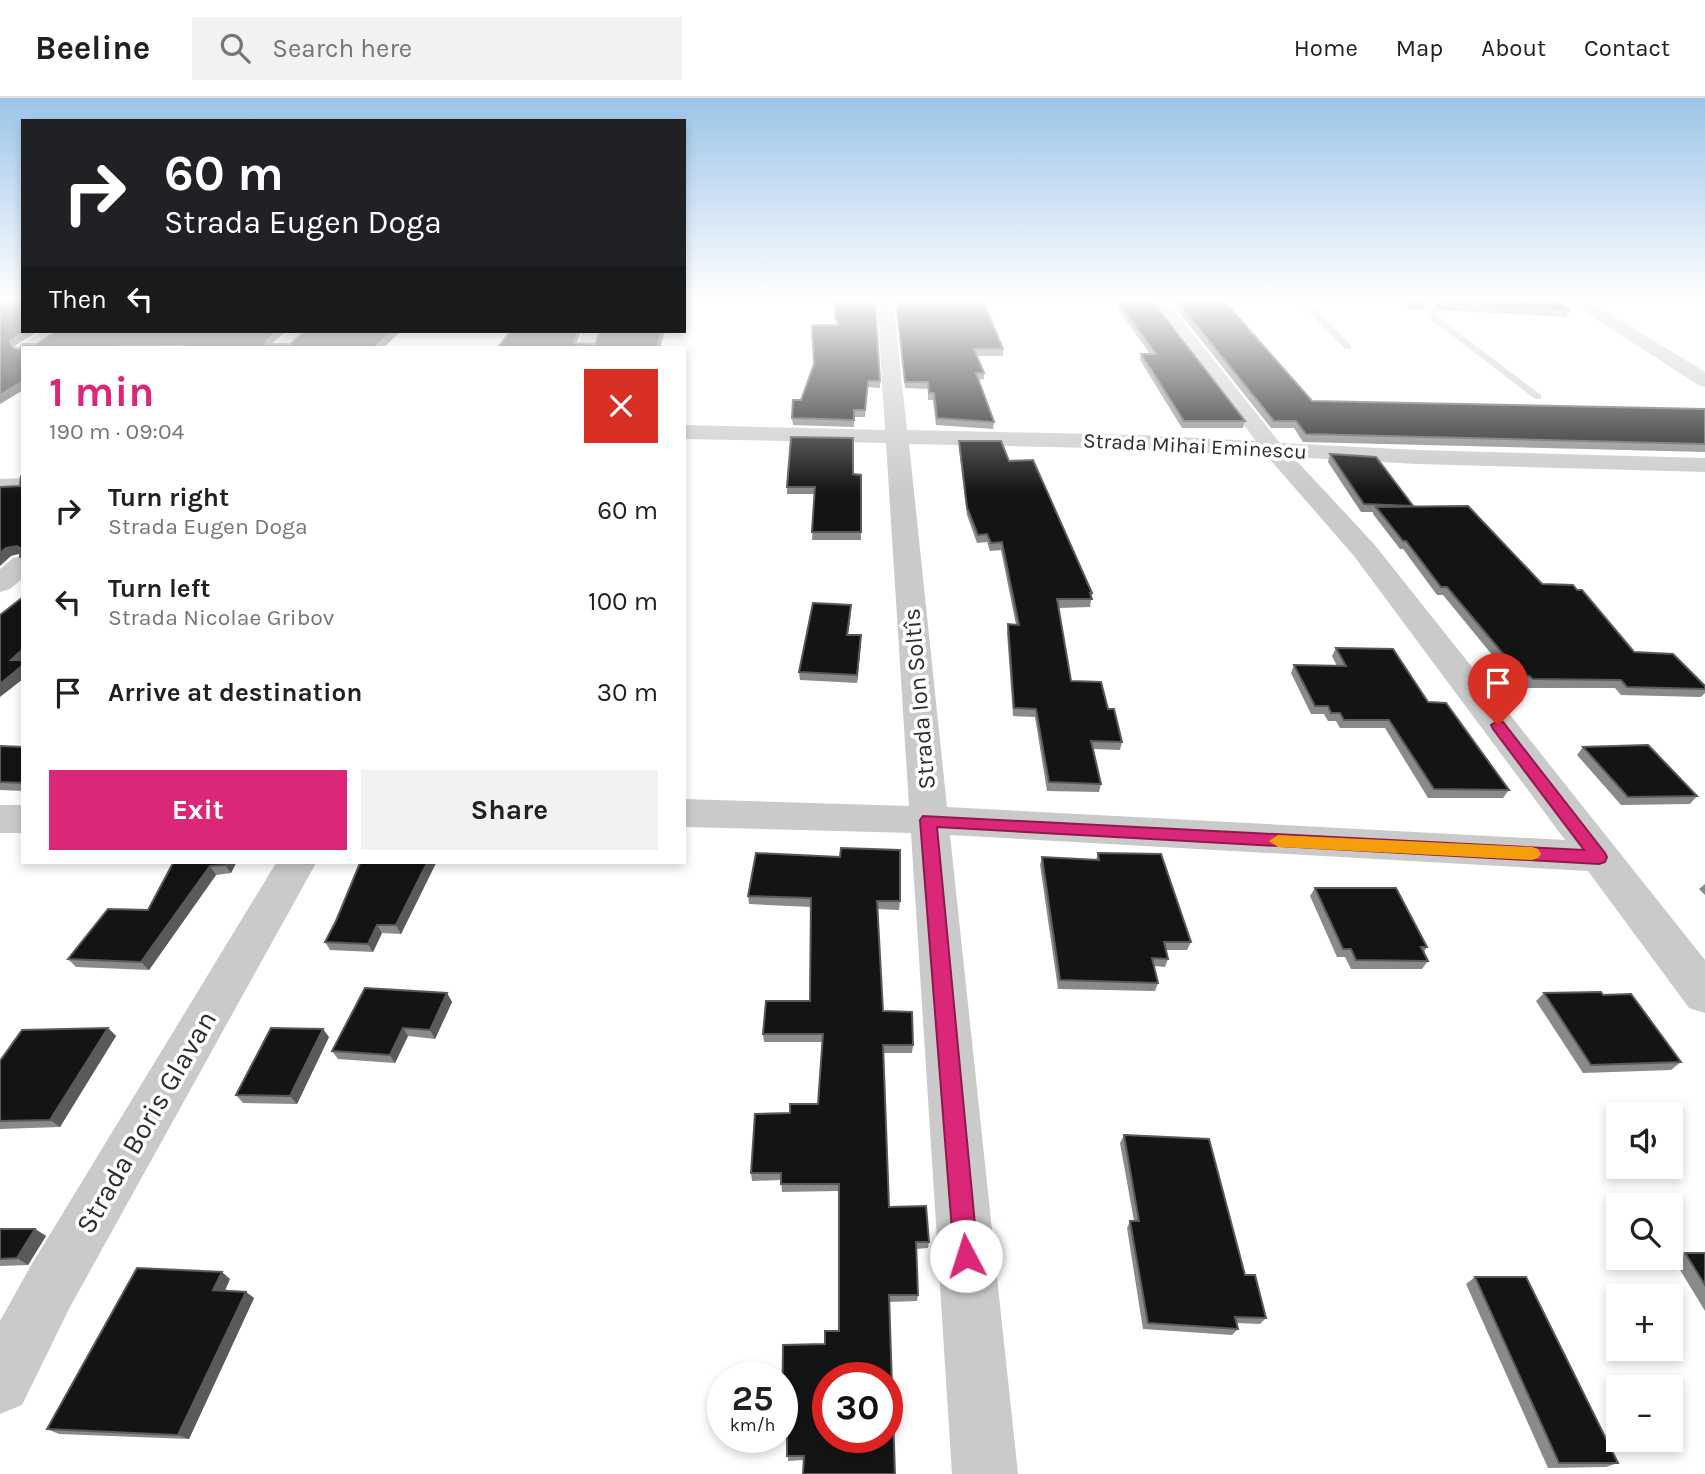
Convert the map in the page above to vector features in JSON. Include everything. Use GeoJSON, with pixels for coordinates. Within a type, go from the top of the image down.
{"type":"FeatureCollection","features":[{"type":"Feature","properties":{"kind":"street","name":"Strada Ion Soltîs"},"geometry":{"type":"LineString","coordinates":[[891,364],[985,1474]]}},
{"type":"Feature","properties":{"kind":"street"},"geometry":{"type":"LineString","coordinates":[[1207,364],[1273,449],[1364,550],[1705,994]]}},
{"type":"Feature","properties":{"kind":"street"},"geometry":{"type":"LineString","coordinates":[[1678,364],[1705,381]]}},
{"type":"Feature","properties":{"kind":"street","name":"Strada Mihai Eminescu"},"geometry":{"type":"LineString","coordinates":[[686,432],[1140,442],[1417,457],[1705,465]]}},
{"type":"Feature","properties":{"kind":"street"},"geometry":{"type":"LineString","coordinates":[[0,486],[21,485]]}},
{"type":"Feature","properties":{"kind":"street"},"geometry":{"type":"LineString","coordinates":[[0,583],[21,566]]}},
{"type":"Feature","properties":{"kind":"street"},"geometry":{"type":"LineString","coordinates":[[686,813],[929,820],[1599,857]]}},
{"type":"Feature","properties":{"kind":"street"},"geometry":{"type":"LineString","coordinates":[[0,819],[21,819]]}},
{"type":"Feature","properties":{"kind":"street","name":"Strada Boris Glavan"},"geometry":{"type":"LineString","coordinates":[[0,1383],[50,1287],[295,864]]}},
{"type":"Feature","properties":{"kind":"lane"},"geometry":{"type":"LineString","coordinates":[[1495,364],[1538,397]]}},
{"type":"Feature","properties":{"kind":"building"},"geometry":{"type":"Polygon","coordinates":[[[0,364],[21,364],[21,382],[0,395],[0,364]]]}},
{"type":"Feature","properties":{"kind":"building"},"geometry":{"type":"Polygon","coordinates":[[[814,364],[879,364],[880,381],[868,381],[865,410],[854,410],[854,420],[792,418],[793,400],[801,400],[814,364]]]}},
{"type":"Feature","properties":{"kind":"building"},"geometry":{"type":"Polygon","coordinates":[[[903,364],[980,364],[984,373],[976,373],[994,422],[937,418],[934,393],[929,393],[928,382],[905,382],[903,364]]]}},
{"type":"Feature","properties":{"kind":"building"},"geometry":{"type":"Polygon","coordinates":[[[1148,364],[1201,364],[1245,421],[1184,421],[1148,364]]]}},
{"type":"Feature","properties":{"kind":"building"},"geometry":{"type":"Polygon","coordinates":[[[1228,364],[1280,364],[1312,401],[1705,409],[1705,444],[1306,434],[1296,421],[1274,421],[1228,364]]]}},
{"type":"Feature","properties":{"kind":"building"},"geometry":{"type":"Polygon","coordinates":[[[791,437],[853,438],[853,474],[861,475],[861,532],[812,532],[815,487],[787,487],[791,437]]]}},
{"type":"Feature","properties":{"kind":"building"},"geometry":{"type":"Polygon","coordinates":[[[959,441],[1001,441],[1009,461],[1033,460],[1092,593],[1092,599],[1057,599],[1071,681],[1101,682],[1108,709],[1114,709],[1122,742],[1091,741],[1101,784],[1049,782],[1036,709],[1014,708],[1008,624],[1019,625],[1002,542],[991,543],[987,534],[978,535],[967,507],[959,441]]]}},
{"type":"Feature","properties":{"kind":"building"},"geometry":{"type":"Polygon","coordinates":[[[1330,454],[1376,457],[1413,506],[1364,504],[1330,454]]]}},
{"type":"Feature","properties":{"kind":"building"},"geometry":{"type":"Polygon","coordinates":[[[21,476],[21,557],[20,548],[17,546],[6,548],[0,553],[0,487],[20,486],[21,476]]]}},
{"type":"Feature","properties":{"kind":"building"},"geometry":{"type":"Polygon","coordinates":[[[1468,506],[1542,584],[1573,585],[1577,590],[1582,590],[1634,652],[1673,654],[1705,689],[1627,687],[1621,680],[1533,679],[1521,675],[1447,587],[1441,587],[1376,507],[1468,506]]]}},
{"type":"Feature","properties":{"kind":"building"},"geometry":{"type":"Polygon","coordinates":[[[21,599],[21,651],[11,660],[21,660],[21,667],[0,684],[0,615],[21,599]]]}},
{"type":"Feature","properties":{"kind":"building"},"geometry":{"type":"Polygon","coordinates":[[[813,603],[851,605],[847,635],[861,635],[857,675],[799,672],[813,603]]]}},
{"type":"Feature","properties":{"kind":"building"},"geometry":{"type":"Polygon","coordinates":[[[1336,648],[1393,649],[1428,702],[1446,703],[1509,790],[1434,789],[1389,720],[1344,720],[1340,713],[1331,713],[1328,706],[1315,706],[1294,665],[1346,666],[1336,648]]]}},
{"type":"Feature","properties":{"kind":"building"},"geometry":{"type":"Polygon","coordinates":[[[1648,745],[1697,796],[1628,797],[1583,747],[1648,745]]]}},
{"type":"Feature","properties":{"kind":"building"},"geometry":{"type":"Polygon","coordinates":[[[0,746],[21,747],[21,783],[0,782],[0,746]]]}},
{"type":"Feature","properties":{"kind":"building"},"geometry":{"type":"Polygon","coordinates":[[[841,848],[900,850],[900,901],[877,901],[883,1011],[912,1012],[913,1045],[883,1045],[889,1207],[926,1206],[929,1242],[916,1242],[918,1295],[889,1295],[891,1362],[812,1362],[812,1453],[894,1453],[895,1474],[803,1474],[804,1456],[787,1456],[787,1453],[798,1453],[798,1362],[783,1362],[783,1345],[825,1344],[825,1331],[839,1331],[839,1184],[781,1184],[781,1173],[751,1173],[755,1114],[790,1113],[790,1104],[818,1104],[823,1034],[763,1034],[766,1001],[810,1001],[811,898],[748,896],[756,853],[840,857],[841,848]]]}},
{"type":"Feature","properties":{"kind":"building"},"geometry":{"type":"Polygon","coordinates":[[[1098,853],[1161,854],[1191,942],[1164,942],[1168,959],[1152,958],[1158,983],[1060,980],[1042,857],[1099,860],[1098,853]]]}},
{"type":"Feature","properties":{"kind":"building"},"geometry":{"type":"Polygon","coordinates":[[[172,864],[226,864],[210,866],[141,962],[68,959],[108,909],[148,910],[172,864]]]}},
{"type":"Feature","properties":{"kind":"building"},"geometry":{"type":"Polygon","coordinates":[[[360,864],[426,864],[396,925],[377,925],[368,944],[325,942],[360,864]]]}},
{"type":"Feature","properties":{"kind":"building"},"geometry":{"type":"Polygon","coordinates":[[[1315,888],[1396,888],[1427,947],[1421,947],[1428,961],[1356,960],[1351,949],[1343,949],[1315,888]]]}},
{"type":"Feature","properties":{"kind":"building"},"geometry":{"type":"Polygon","coordinates":[[[365,988],[447,993],[430,1030],[403,1028],[390,1055],[332,1051],[365,988]]]}},
{"type":"Feature","properties":{"kind":"building"},"geometry":{"type":"Polygon","coordinates":[[[1601,992],[1603,995],[1631,994],[1681,1062],[1591,1065],[1544,993],[1601,992]]]}},
{"type":"Feature","properties":{"kind":"building"},"geometry":{"type":"Polygon","coordinates":[[[108,1028],[50,1120],[0,1121],[0,1061],[22,1030],[108,1028]]]}},
{"type":"Feature","properties":{"kind":"building"},"geometry":{"type":"Polygon","coordinates":[[[271,1028],[323,1029],[290,1096],[236,1095],[271,1028]]]}},
{"type":"Feature","properties":{"kind":"building"},"geometry":{"type":"Polygon","coordinates":[[[1124,1135],[1209,1139],[1245,1275],[1255,1275],[1266,1318],[1235,1317],[1238,1329],[1148,1323],[1130,1221],[1139,1221],[1124,1135]]]}},
{"type":"Feature","properties":{"kind":"building"},"geometry":{"type":"Polygon","coordinates":[[[0,1229],[35,1229],[17,1258],[0,1259],[0,1229]]]}},
{"type":"Feature","properties":{"kind":"building"},"geometry":{"type":"Polygon","coordinates":[[[1685,1253],[1705,1253],[1705,1285],[1685,1253]]]}},
{"type":"Feature","properties":{"kind":"building"},"geometry":{"type":"Polygon","coordinates":[[[137,1268],[222,1272],[213,1290],[246,1292],[178,1435],[47,1429],[137,1268]]]}},
{"type":"Feature","properties":{"kind":"building"},"geometry":{"type":"Polygon","coordinates":[[[1475,1277],[1526,1277],[1606,1439],[1606,1452],[1613,1452],[1618,1463],[1559,1463],[1475,1277]]]}},
{"type":"Feature","properties":{"kind":"slow traffic"},"geometry":{"type":"LineString","coordinates":[[1278,841],[1532,854]]}},
{"type":"Feature","properties":{"kind":"route"},"geometry":{"type":"LineString","coordinates":[[966,1256],[929,820],[1599,857],[1498,725]]}}]}
